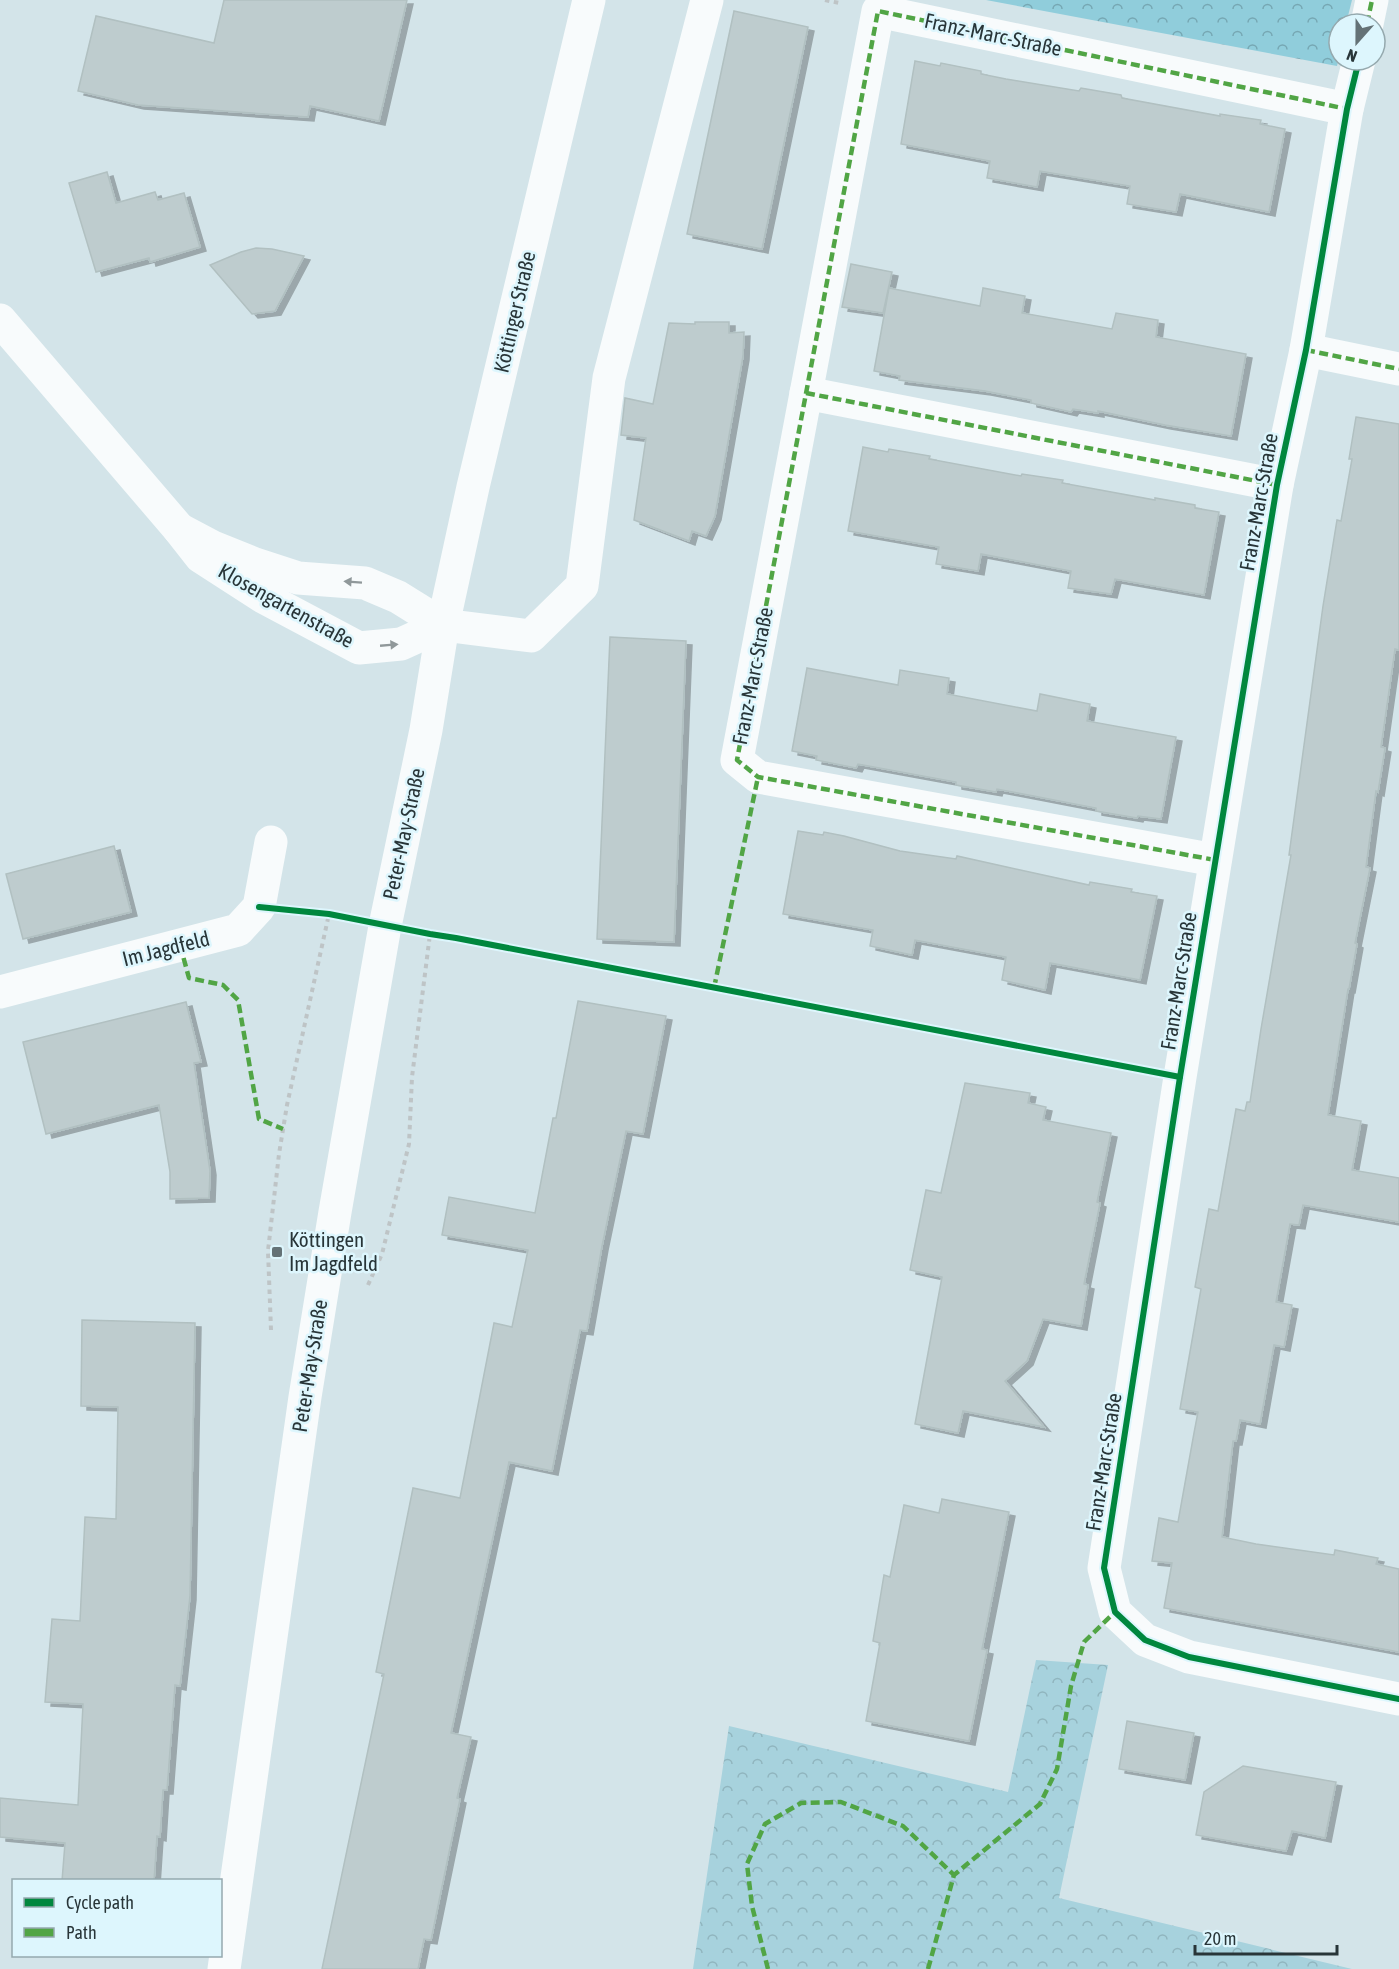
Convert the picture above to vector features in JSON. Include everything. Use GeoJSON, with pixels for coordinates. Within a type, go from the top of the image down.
{"type":"FeatureCollection","features":[{"type":"Feature","properties":{"kind":"street","name":"Köttinger Straße"},"geometry":{"type":"LineString","coordinates":[[443,625],[473,487],[589,0]]}},
{"type":"Feature","properties":{"kind":"street"},"geometry":{"type":"LineString","coordinates":[[443,625],[531,636],[582,586],[609,378],[707,0]]}},
{"type":"Feature","properties":{"kind":"street","name":"Franz-Marc-Straße"},"geometry":{"type":"LineString","coordinates":[[1215,860],[758,777],[737,760],[878,11],[1347,109]]}},
{"type":"Feature","properties":{"kind":"street","name":"Franz-Marc-Straße"},"geometry":{"type":"LineString","coordinates":[[1356,72],[1347,109],[1306,350],[1277,485],[1215,860],[1104,1569],[1115,1612],[1145,1640],[1189,1657],[1399,1699]]}},
{"type":"Feature","properties":{"kind":"street","name":"Klosengartenstraße"},"geometry":{"type":"LineString","coordinates":[[0,320],[201,557],[263,597],[359,648],[401,644],[443,625]]}},
{"type":"Feature","properties":{"kind":"street"},"geometry":{"type":"LineString","coordinates":[[1306,350],[1399,369]]}},
{"type":"Feature","properties":{"kind":"street","name":"Franz-Marc-Straße"},"geometry":{"type":"LineString","coordinates":[[806,393],[1277,485]]}},
{"type":"Feature","properties":{"kind":"street","name":"Klosengartenstraße"},"geometry":{"type":"LineString","coordinates":[[179,530],[255,564],[298,578],[365,583],[398,597],[443,625]]}},
{"type":"Feature","properties":{"kind":"street","name":"Peter-May-Straße"},"geometry":{"type":"LineString","coordinates":[[224,1969],[305,1397],[331,1235],[385,926],[426,730],[443,625]]}},
{"type":"Feature","properties":{"kind":"street","name":"Im Jagdfeld"},"geometry":{"type":"LineString","coordinates":[[0,992],[238,930],[259,907],[271,842]]}},
{"type":"Feature","properties":{"kind":"path"},"geometry":{"type":"LineString","coordinates":[[272,1341],[268,1251],[279,1154],[287,1105],[329,914]]}},
{"type":"Feature","properties":{"kind":"path"},"geometry":{"type":"LineString","coordinates":[[366,1288],[381,1254],[409,1144],[412,1077],[430,934]]}},
{"type":"Feature","properties":{"kind":"green space"},"geometry":{"type":"Polygon","coordinates":[[[986,0],[1352,0],[1349,12],[1327,12],[1327,64],[986,0]]]}},
{"type":"Feature","properties":{"kind":"green space"},"geometry":{"type":"Polygon","coordinates":[[[1036,1660],[1108,1665],[1059,1898],[1352,1969],[693,1969],[729,1726],[1008,1792],[1036,1660]]]}},
{"type":"Feature","properties":{"kind":"building"},"geometry":{"type":"Polygon","coordinates":[[[224,0],[407,0],[379,121],[310,106],[308,117],[138,105],[78,91],[96,16],[214,43],[224,0]]]}},
{"type":"Feature","properties":{"kind":"building"},"geometry":{"type":"Polygon","coordinates":[[[734,11],[808,27],[762,249],[687,234],[734,11]]]}},
{"type":"Feature","properties":{"kind":"building"},"geometry":{"type":"Polygon","coordinates":[[[915,61],[940,66],[941,63],[1006,79],[1079,91],[1081,88],[1121,95],[1122,98],[1220,116],[1220,114],[1261,120],[1260,124],[1285,129],[1269,212],[1180,194],[1176,212],[1127,204],[1130,186],[1040,171],[1037,187],[987,178],[990,161],[901,144],[915,61]]]}},
{"type":"Feature","properties":{"kind":"building"},"geometry":{"type":"Polygon","coordinates":[[[107,172],[116,203],[155,192],[158,200],[184,193],[200,247],[150,262],[149,258],[96,272],[69,183],[107,172]]]}},
{"type":"Feature","properties":{"kind":"building"},"geometry":{"type":"Polygon","coordinates":[[[256,248],[304,256],[275,311],[252,314],[210,265],[256,248]]]}},
{"type":"Feature","properties":{"kind":"building"},"geometry":{"type":"Polygon","coordinates":[[[851,264],[892,272],[883,313],[842,307],[851,264]]]}},
{"type":"Feature","properties":{"kind":"building"},"geometry":{"type":"Polygon","coordinates":[[[889,288],[980,306],[983,288],[1025,296],[1022,313],[1112,329],[1116,313],[1158,320],[1156,337],[1246,354],[1231,436],[1098,411],[1098,413],[1073,409],[1071,412],[1031,403],[1031,400],[985,391],[899,380],[900,376],[874,371],[889,288]]]}},
{"type":"Feature","properties":{"kind":"building"},"geometry":{"type":"Polygon","coordinates":[[[695,322],[729,322],[729,333],[744,332],[743,356],[715,516],[706,536],[692,531],[689,541],[634,520],[646,438],[621,435],[625,398],[653,404],[669,323],[695,324],[695,322]]]}},
{"type":"Feature","properties":{"kind":"building"},"geometry":{"type":"Polygon","coordinates":[[[1356,417],[1399,424],[1399,650],[1395,649],[1381,747],[1385,748],[1378,792],[1376,791],[1366,867],[1370,868],[1355,943],[1357,944],[1328,1115],[1361,1121],[1352,1170],[1399,1178],[1399,1222],[1303,1205],[1299,1225],[1290,1224],[1276,1302],[1292,1305],[1284,1347],[1274,1345],[1260,1424],[1240,1420],[1236,1441],[1233,1441],[1222,1537],[1334,1555],[1335,1550],[1378,1558],[1376,1564],[1399,1569],[1399,1652],[1164,1608],[1172,1563],[1152,1561],[1159,1518],[1178,1522],[1198,1412],[1180,1409],[1201,1289],[1195,1287],[1209,1209],[1218,1211],[1236,1109],[1245,1111],[1247,1102],[1250,1102],[1291,855],[1289,855],[1323,606],[1337,520],[1341,521],[1352,459],[1349,459],[1356,417]]]}},
{"type":"Feature","properties":{"kind":"building"},"geometry":{"type":"Polygon","coordinates":[[[863,447],[930,456],[929,459],[1021,476],[1022,474],[1063,480],[1062,483],[1195,505],[1195,508],[1219,512],[1204,595],[1115,579],[1111,594],[1068,588],[1071,571],[981,554],[978,571],[936,564],[939,547],[848,531],[863,447]]]}},
{"type":"Feature","properties":{"kind":"building"},"geometry":{"type":"Polygon","coordinates":[[[610,637],[686,641],[674,942],[597,939],[610,637]]]}},
{"type":"Feature","properties":{"kind":"building"},"geometry":{"type":"Polygon","coordinates":[[[807,668],[898,685],[900,670],[949,678],[947,694],[1037,711],[1040,694],[1090,704],[1087,721],[1176,737],[1161,819],[1138,816],[1137,818],[1096,811],[1096,808],[997,789],[996,792],[956,785],[956,782],[858,764],[856,768],[816,760],[817,756],[792,751],[807,668]]]}},
{"type":"Feature","properties":{"kind":"building"},"geometry":{"type":"Polygon","coordinates":[[[798,831],[823,835],[824,832],[900,851],[956,859],[957,856],[1089,885],[1090,882],[1157,896],[1140,980],[1050,963],[1045,990],[1002,980],[1006,957],[915,940],[912,955],[870,946],[873,930],[783,914],[798,831]]]}},
{"type":"Feature","properties":{"kind":"building"},"geometry":{"type":"Polygon","coordinates":[[[114,846],[131,912],[23,939],[6,874],[114,846]]]}},
{"type":"Feature","properties":{"kind":"building"},"geometry":{"type":"Polygon","coordinates":[[[578,1001],[666,1016],[643,1134],[626,1131],[587,1331],[580,1330],[552,1471],[509,1462],[451,1733],[471,1737],[457,1798],[460,1799],[431,1940],[424,1939],[418,1969],[322,1969],[384,1674],[376,1672],[413,1488],[460,1498],[494,1323],[512,1327],[528,1250],[442,1235],[449,1197],[535,1213],[578,1001]]]}},
{"type":"Feature","properties":{"kind":"building"},"geometry":{"type":"Polygon","coordinates":[[[186,1002],[201,1062],[194,1063],[210,1171],[209,1198],[170,1199],[170,1172],[159,1105],[46,1134],[23,1042],[186,1002]]]}},
{"type":"Feature","properties":{"kind":"building"},"geometry":{"type":"Polygon","coordinates":[[[965,1083],[1030,1093],[1028,1103],[1046,1107],[1043,1120],[1111,1133],[1084,1284],[1088,1285],[1081,1326],[1043,1319],[1027,1361],[1005,1381],[1044,1427],[963,1411],[958,1433],[915,1424],[942,1277],[910,1270],[926,1190],[941,1193],[965,1083]]]}},
{"type":"Feature","properties":{"kind":"building"},"geometry":{"type":"Polygon","coordinates":[[[82,1320],[195,1323],[190,1596],[180,1686],[175,1685],[167,1790],[163,1790],[154,1879],[62,1879],[65,1843],[0,1837],[0,1798],[78,1805],[83,1704],[45,1702],[52,1619],[80,1621],[85,1517],[116,1519],[118,1407],[81,1406],[82,1320]]]}},
{"type":"Feature","properties":{"kind":"building"},"geometry":{"type":"Polygon","coordinates":[[[942,1499],[1009,1512],[982,1649],[987,1650],[969,1741],[866,1721],[880,1643],[873,1641],[884,1575],[890,1577],[904,1505],[939,1513],[942,1499]]]}},
{"type":"Feature","properties":{"kind":"building"},"geometry":{"type":"Polygon","coordinates":[[[1127,1721],[1194,1733],[1185,1780],[1119,1769],[1127,1721]]]}},
{"type":"Feature","properties":{"kind":"building"},"geometry":{"type":"Polygon","coordinates":[[[1243,1766],[1336,1782],[1325,1838],[1292,1831],[1286,1851],[1196,1835],[1204,1792],[1243,1766]]]}},
{"type":"Feature","properties":{"kind":"marked path"},"geometry":{"type":"LineString","coordinates":[[1370,12],[1372,0]]}},
{"type":"Feature","properties":{"kind":"marked path"},"geometry":{"type":"LineString","coordinates":[[1215,860],[758,777],[737,760],[878,11],[1347,109]]}},
{"type":"Feature","properties":{"kind":"marked path"},"geometry":{"type":"LineString","coordinates":[[1306,350],[1399,369]]}},
{"type":"Feature","properties":{"kind":"marked path"},"geometry":{"type":"LineString","coordinates":[[806,393],[1277,485]]}},
{"type":"Feature","properties":{"kind":"marked path"},"geometry":{"type":"LineString","coordinates":[[714,988],[758,777]]}},
{"type":"Feature","properties":{"kind":"marked path"},"geometry":{"type":"LineString","coordinates":[[180,945],[189,978],[223,985],[238,1000],[259,1119],[283,1129]]}},
{"type":"Feature","properties":{"kind":"marked path"},"geometry":{"type":"LineString","coordinates":[[928,1969],[954,1875],[1040,1804],[1057,1769],[1071,1686],[1084,1642],[1115,1612]]}},
{"type":"Feature","properties":{"kind":"marked path"},"geometry":{"type":"LineString","coordinates":[[768,1969],[752,1906],[747,1864],[765,1824],[801,1803],[841,1802],[903,1826],[954,1875]]}},
{"type":"Feature","properties":{"kind":"cycle path"},"geometry":{"type":"LineString","coordinates":[[1356,72],[1347,109],[1306,350],[1277,485],[1180,1077],[1104,1568],[1115,1612],[1145,1640],[1189,1657],[1399,1699]]}},
{"type":"Feature","properties":{"kind":"cycle path"},"geometry":{"type":"LineString","coordinates":[[259,907],[329,914],[1180,1077]]}},
{"type":"Feature","properties":{"kind":"place","name":"Köttingen Im Jagdfeld"},"geometry":{"type":"Point","coordinates":[277,1252]}}]}
